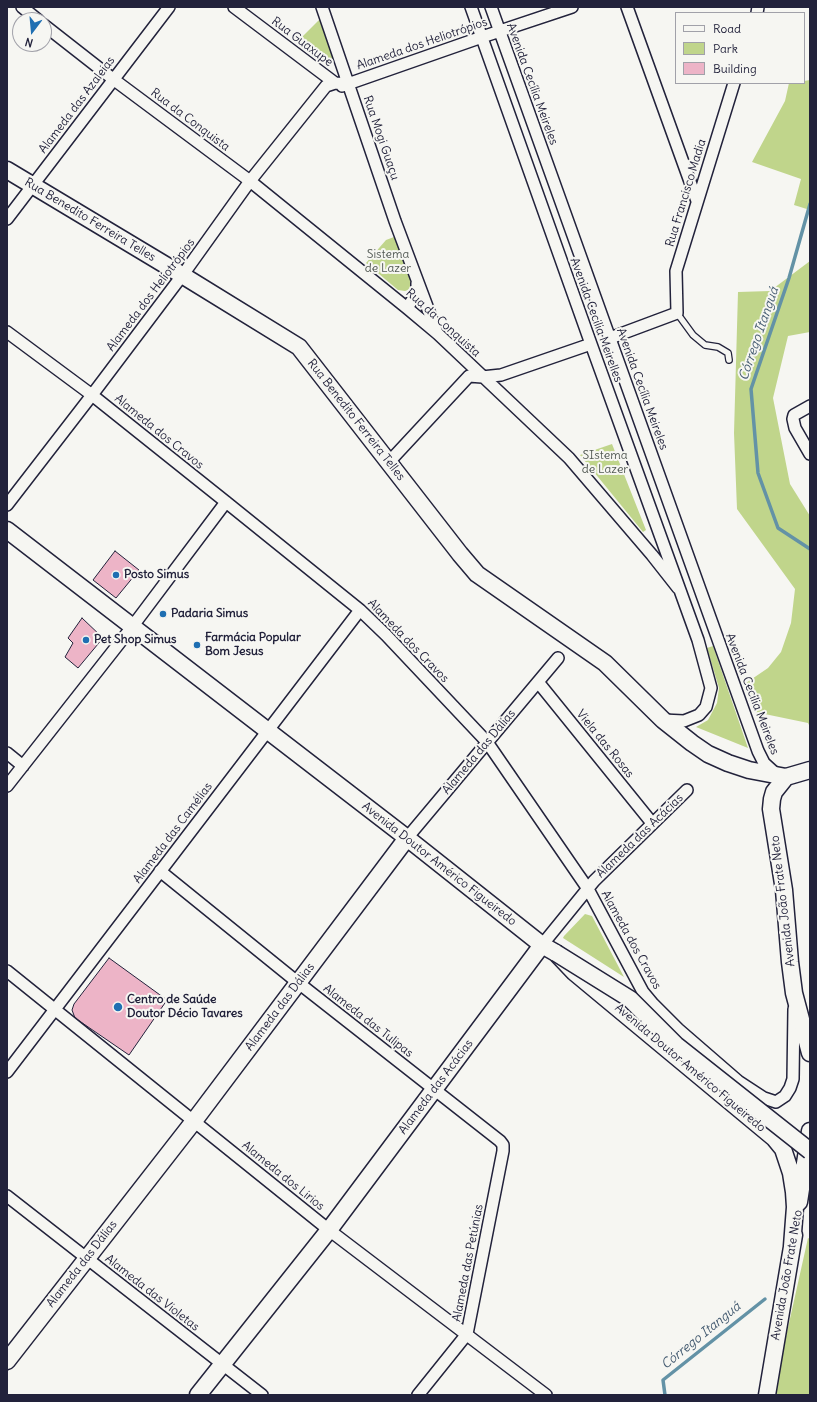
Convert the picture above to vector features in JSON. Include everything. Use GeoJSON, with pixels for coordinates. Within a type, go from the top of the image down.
{"type":"FeatureCollection","features":[{"type":"Feature","properties":{"kind":"main road","name":"Rua Benedito Ferreira Telles"},"geometry":{"type":"LineString","coordinates":[[7,170],[299,347],[460,554],[478,574],[605,663],[663,720],[692,744],[708,754],[728,763],[748,770],[781,776]]}},
{"type":"Feature","properties":{"kind":"main road","name":"Avenida Doutor Américo Figueiredo"},"geometry":{"type":"LineString","coordinates":[[7,530],[268,730],[542,945],[556,953],[574,972],[774,1138],[783,1149],[791,1173],[795,1207],[792,1246]]}},
{"type":"Feature","properties":{"kind":"main road"},"geometry":{"type":"LineString","coordinates":[[781,776],[810,770]]}},
{"type":"Feature","properties":{"kind":"main road","name":"Avenida João Frate Neto"},"geometry":{"type":"LineString","coordinates":[[781,776],[774,792],[771,809],[784,890],[794,993],[810,1053]]}},
{"type":"Feature","properties":{"kind":"main road","name":"Alameda das Dálias"},"geometry":{"type":"LineString","coordinates":[[7,1361],[194,1121],[407,838]]}},
{"type":"Feature","properties":{"kind":"main road","name":"Alameda das Acácias"},"geometry":{"type":"LineString","coordinates":[[198,1395],[329,1230],[542,945]]}},
{"type":"Feature","properties":{"kind":"main road"},"geometry":{"type":"LineString","coordinates":[[556,953],[630,998],[676,1045],[810,1151]]}},
{"type":"Feature","properties":{"kind":"main road","name":"Avenida João Frate Neto"},"geometry":{"type":"LineString","coordinates":[[767,1395],[806,1167],[810,1131]]}},
{"type":"Feature","properties":{"kind":"street","name":"Alameda das Azaleias"},"geometry":{"type":"LineString","coordinates":[[7,219],[169,7]]}},
{"type":"Feature","properties":{"kind":"street","name":"Rua Guaxupe"},"geometry":{"type":"LineString","coordinates":[[234,7],[335,83]]}},
{"type":"Feature","properties":{"kind":"street","name":"Rua Mogi Guaçu"},"geometry":{"type":"LineString","coordinates":[[322,7],[395,221],[438,334]]}},
{"type":"Feature","properties":{"kind":"street","name":"Avenida Cecilia Meirelles"},"geometry":{"type":"LineString","coordinates":[[471,7],[590,344],[698,640],[711,688],[706,707],[699,715],[684,721],[663,720]]}},
{"type":"Feature","properties":{"kind":"street","name":"Avenida Cecília Meireles"},"geometry":{"type":"LineString","coordinates":[[491,7],[758,751],[764,764],[781,776]]}},
{"type":"Feature","properties":{"kind":"street","name":"Alameda dos Heliotrópios"},"geometry":{"type":"LineString","coordinates":[[314,101],[331,90],[481,37],[572,7]]}},
{"type":"Feature","properties":{"kind":"street"},"geometry":{"type":"LineString","coordinates":[[626,7],[697,201]]}},
{"type":"Feature","properties":{"kind":"street","name":"Rua da Conquista"},"geometry":{"type":"LineString","coordinates":[[52,31],[250,182],[438,334],[569,458],[652,555],[678,588]]}},
{"type":"Feature","properties":{"kind":"street","name":"Alameda dos Heliotrópios"},"geometry":{"type":"LineString","coordinates":[[7,505],[92,395],[250,182],[326,86],[335,83],[349,84]]}},
{"type":"Feature","properties":{"kind":"street","name":"Rua Francisco Madia"},"geometry":{"type":"LineString","coordinates":[[677,313],[676,271],[734,84]]}},
{"type":"Feature","properties":{"kind":"street","name":"Rua Mogi Guaçu"},"geometry":{"type":"LineString","coordinates":[[407,308],[415,296],[417,289],[417,278]]}},
{"type":"Feature","properties":{"kind":"street"},"geometry":{"type":"LineString","coordinates":[[610,338],[677,313]]}},
{"type":"Feature","properties":{"kind":"street","name":"Alameda dos Cravos"},"geometry":{"type":"LineString","coordinates":[[7,332],[92,395],[226,502],[360,610],[386,635],[487,742],[588,889],[643,992],[666,1018],[738,1081],[764,1098],[776,1102],[785,1096],[790,1088],[793,1078],[794,993]]}},
{"type":"Feature","properties":{"kind":"street"},"geometry":{"type":"LineString","coordinates":[[389,462],[470,376],[482,377],[502,374],[590,344]]}},
{"type":"Feature","properties":{"kind":"street"},"geometry":{"type":"LineString","coordinates":[[810,406],[794,415],[793,419],[795,428],[810,454]]}},
{"type":"Feature","properties":{"kind":"street"},"geometry":{"type":"LineString","coordinates":[[7,786],[132,627],[226,502]]}},
{"type":"Feature","properties":{"kind":"street","name":"Alameda das Camélias"},"geometry":{"type":"LineString","coordinates":[[7,1072],[360,610]]}},
{"type":"Feature","properties":{"kind":"street"},"geometry":{"type":"LineString","coordinates":[[698,640],[716,634]]}},
{"type":"Feature","properties":{"kind":"street","name":"Alameda das Dálias"},"geometry":{"type":"LineString","coordinates":[[407,838],[558,658]]}},
{"type":"Feature","properties":{"kind":"street","name":"Viela das Rosas"},"geometry":{"type":"LineString","coordinates":[[538,682],[652,823]]}},
{"type":"Feature","properties":{"kind":"street"},"geometry":{"type":"LineString","coordinates":[[7,754],[23,766]]}},
{"type":"Feature","properties":{"kind":"street","name":"Alameda das Acácias"},"geometry":{"type":"LineString","coordinates":[[542,945],[588,889],[652,823],[687,790]]}},
{"type":"Feature","properties":{"kind":"street","name":"Alameda das Tulipas"},"geometry":{"type":"LineString","coordinates":[[160,871],[299,983],[500,1141],[503,1145]]}},
{"type":"Feature","properties":{"kind":"street","name":"Alameda dos Lirios"},"geometry":{"type":"LineString","coordinates":[[7,971],[329,1230],[546,1395]]}},
{"type":"Feature","properties":{"kind":"street","name":"Alameda das Petúnias"},"geometry":{"type":"LineString","coordinates":[[418,1395],[467,1334],[503,1145]]}},
{"type":"Feature","properties":{"kind":"street","name":"Alameda das Violetas"},"geometry":{"type":"LineString","coordinates":[[7,1196],[262,1395]]}},
{"type":"Feature","properties":{"kind":"lane"},"geometry":{"type":"LineString","coordinates":[[677,313],[692,335],[705,345],[718,347],[728,353],[729,360]]}},
{"type":"Feature","properties":{"kind":"green space"},"geometry":{"type":"Polygon","coordinates":[[[320,19],[334,56],[332,60],[326,62],[297,42],[320,19]]]}},
{"type":"Feature","properties":{"kind":"green space"},"geometry":{"type":"Polygon","coordinates":[[[810,80],[810,210],[794,205],[801,179],[752,162],[785,101],[789,84],[805,84],[805,81],[810,80]]]}},
{"type":"Feature","properties":{"kind":"green space","name":"Sistema de Lazer"},"geometry":{"type":"Polygon","coordinates":[[[394,237],[412,281],[411,289],[405,291],[398,290],[366,263],[386,240],[394,237]]]}},
{"type":"Feature","properties":{"kind":"green space"},"geometry":{"type":"Polygon","coordinates":[[[810,261],[810,332],[788,336],[773,398],[790,484],[810,516],[810,727],[808,723],[755,712],[746,683],[768,668],[781,652],[791,623],[795,589],[737,509],[734,433],[738,292],[770,291],[810,261]]]}},
{"type":"Feature","properties":{"kind":"green space","name":"SIstema de Lazer"},"geometry":{"type":"Polygon","coordinates":[[[612,444],[646,530],[643,532],[580,455],[612,444]]]}},
{"type":"Feature","properties":{"kind":"green space"},"geometry":{"type":"Polygon","coordinates":[[[713,646],[748,748],[696,727],[708,720],[717,703],[719,688],[707,648],[713,646]]]}},
{"type":"Feature","properties":{"kind":"green space"},"geometry":{"type":"Polygon","coordinates":[[[585,914],[592,916],[624,977],[563,938],[585,914]]]}},
{"type":"Feature","properties":{"kind":"green space"},"geometry":{"type":"Polygon","coordinates":[[[808,1238],[810,1239],[810,1395],[776,1395],[785,1341],[808,1238]]]}},
{"type":"Feature","properties":{"kind":"building","name":"Posto Simus"},"geometry":{"type":"Polygon","coordinates":[[[115,551],[139,570],[116,598],[93,580],[115,551]]]}},
{"type":"Feature","properties":{"kind":"building","name":"Pet Shop Simus"},"geometry":{"type":"Polygon","coordinates":[[[82,618],[103,638],[78,668],[65,657],[73,643],[68,638],[82,618]]]}},
{"type":"Feature","properties":{"kind":"building","name":"Centro de Saúde Doutor Décio Tavares"},"geometry":{"type":"Polygon","coordinates":[[[109,958],[167,1000],[129,1055],[75,1018],[72,1010],[74,1004],[109,958]]]}},
{"type":"Feature","properties":{"kind":"waterway","name":"Córrego Itanguá"},"geometry":{"type":"LineString","coordinates":[[810,204],[789,278],[751,389],[758,473],[778,528],[810,549]]}},
{"type":"Feature","properties":{"kind":"waterway","name":"Córrego Itanguá"},"geometry":{"type":"LineString","coordinates":[[665,1395],[663,1380],[765,1299]]}},
{"type":"Feature","properties":{"kind":"place","name":"Posto Simus"},"geometry":{"type":"Point","coordinates":[116,575]}},
{"type":"Feature","properties":{"kind":"place","name":"Padaria Simus"},"geometry":{"type":"Point","coordinates":[163,614]}},
{"type":"Feature","properties":{"kind":"place","name":"Pet Shop Simus"},"geometry":{"type":"Point","coordinates":[86,640]}},
{"type":"Feature","properties":{"kind":"place","name":"Farmácia Popular Bom Jesus"},"geometry":{"type":"Point","coordinates":[197,645]}},
{"type":"Feature","properties":{"kind":"place","name":"Centro de Saúde Doutor Décio Tavares"},"geometry":{"type":"Point","coordinates":[118,1007]}}]}
